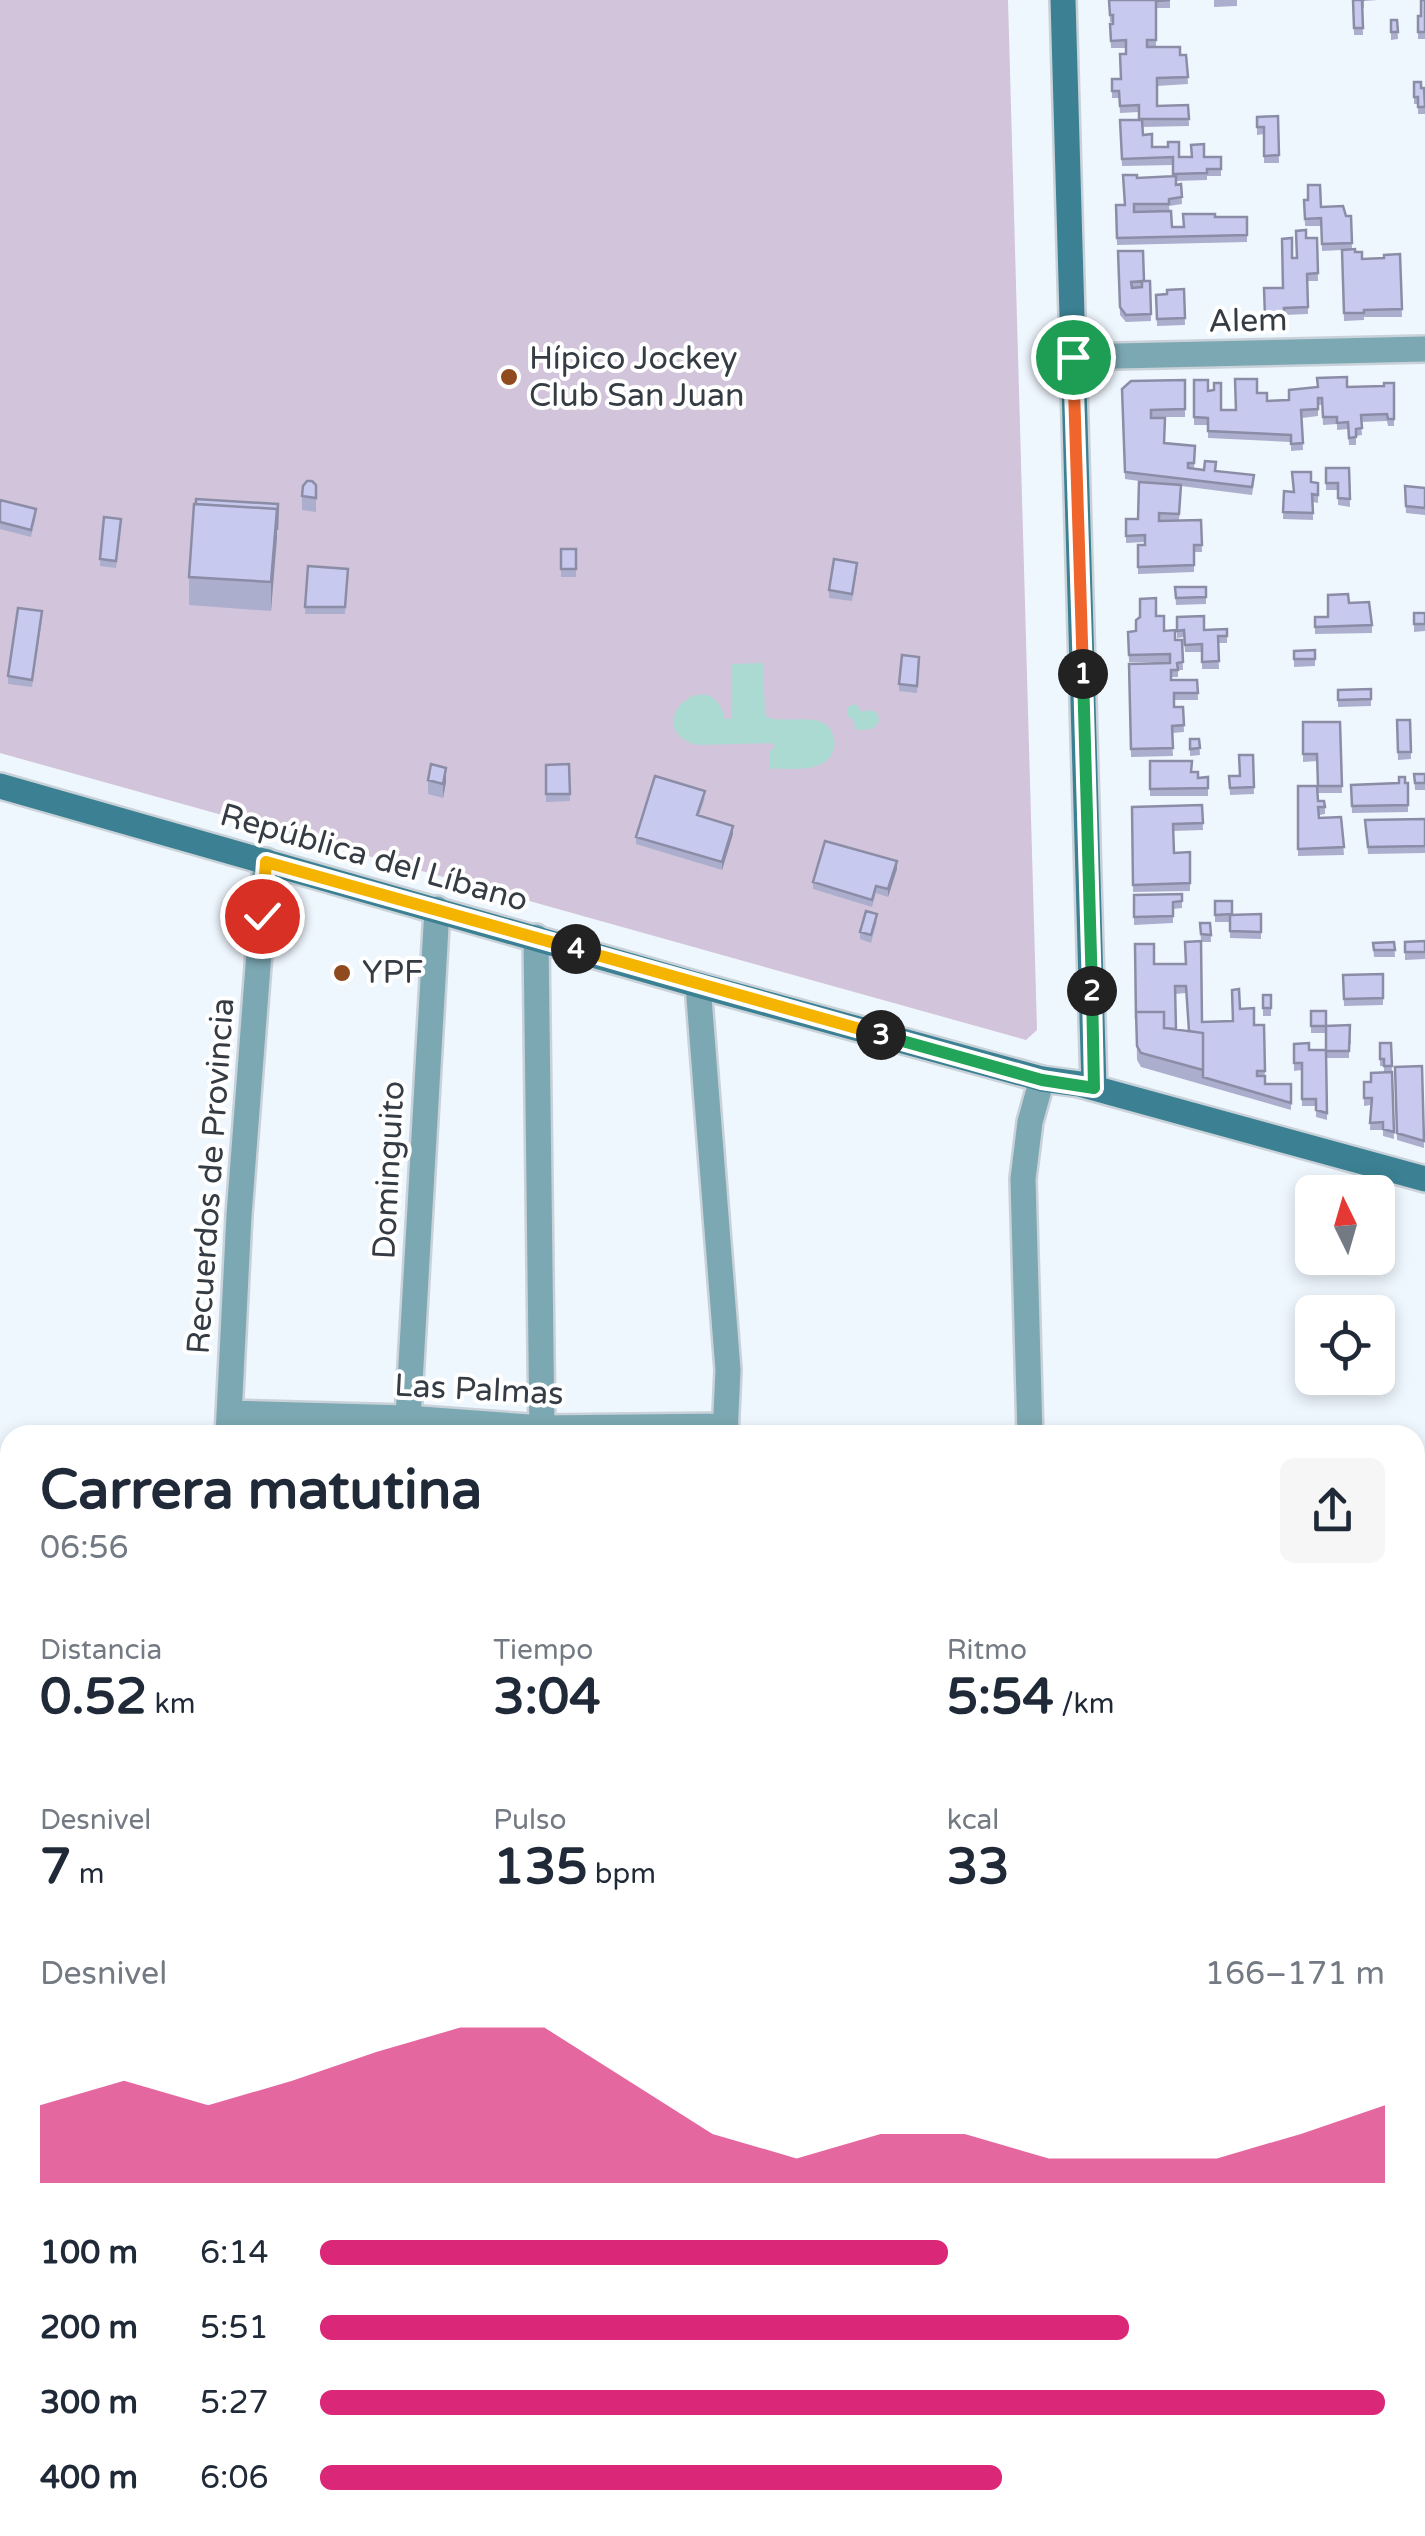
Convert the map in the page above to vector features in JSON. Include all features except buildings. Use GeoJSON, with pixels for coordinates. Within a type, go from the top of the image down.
{"type":"FeatureCollection","features":[{"type":"Feature","properties":{"kind":"main road"},"geometry":{"type":"LineString","coordinates":[[1063,0],[1094,1088]]}},
{"type":"Feature","properties":{"kind":"main road","name":"República del Líbano"},"geometry":{"type":"LineString","coordinates":[[0,786],[1042,1080],[1094,1088],[1425,1179]]}},
{"type":"Feature","properties":{"kind":"street","name":"Alem"},"geometry":{"type":"LineString","coordinates":[[1073,357],[1425,349]]}},
{"type":"Feature","properties":{"kind":"street","name":"Recuerdos de Provincia"},"geometry":{"type":"LineString","coordinates":[[228,1424],[266,862]]}},
{"type":"Feature","properties":{"kind":"street","name":"Dominguito"},"geometry":{"type":"LineString","coordinates":[[407,1425],[437,909]]}},
{"type":"Feature","properties":{"kind":"street"},"geometry":{"type":"LineString","coordinates":[[536,937],[542,1425]]}},
{"type":"Feature","properties":{"kind":"street"},"geometry":{"type":"LineString","coordinates":[[698,984],[728,1370],[726,1425]]}},
{"type":"Feature","properties":{"kind":"street"},"geometry":{"type":"LineString","coordinates":[[1030,1425],[1023,1179],[1030,1122],[1042,1080]]}},
{"type":"Feature","properties":{"kind":"street","name":"Las Palmas"},"geometry":{"type":"LineString","coordinates":[[228,1424],[288,1425]]}},
{"type":"Feature","properties":{"kind":"shaded area","name":"Hípico Jockey Club San Juan"},"geometry":{"type":"Polygon","coordinates":[[[0,0],[1008,0],[1037,1030],[1026,1040],[0,753],[0,0]]]}},
{"type":"Feature","properties":{"kind":"shaded area"},"geometry":{"type":"Polygon","coordinates":[[[763,663],[765,716],[815,720],[830,729],[834,749],[821,764],[770,769],[769,751],[775,747],[772,743],[696,745],[680,736],[674,724],[683,702],[706,695],[717,702],[725,719],[732,719],[731,664],[763,663]]]}},
{"type":"Feature","properties":{"kind":"shaded area"},"geometry":{"type":"Polygon","coordinates":[[[856,704],[862,712],[877,713],[879,720],[875,726],[855,730],[854,720],[847,716],[848,707],[856,704]]]}},
{"type":"Feature","properties":{"kind":"place","name":"Hípico Jockey Club San Juan"},"geometry":{"type":"Point","coordinates":[509,377]}},
{"type":"Feature","properties":{"kind":"place","name":"YPF"},"geometry":{"type":"Point","coordinates":[342,973]}},
{"type":"Feature","properties":{"kind":"route"},"geometry":{"type":"LineString","coordinates":[[262,916],[266,862],[1042,1080],[1094,1088],[1073,357]]}}]}
